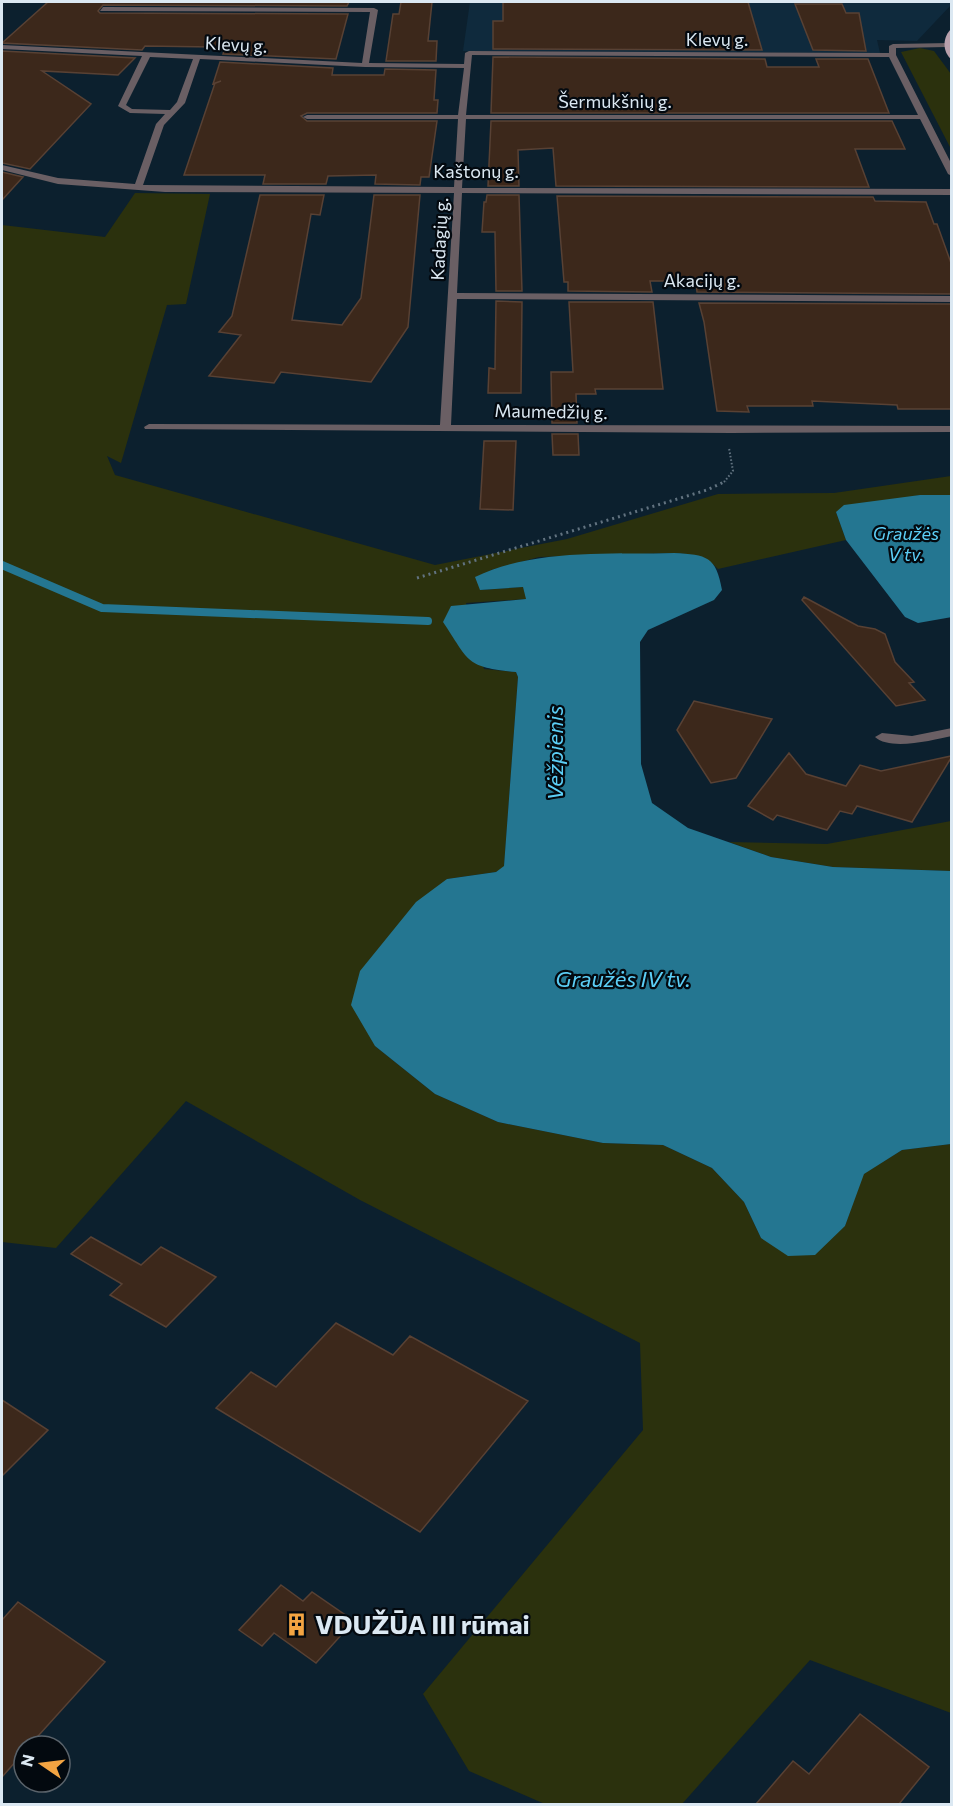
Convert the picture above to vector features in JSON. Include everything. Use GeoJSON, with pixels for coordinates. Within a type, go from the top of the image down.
{"type":"FeatureCollection","features":[{"type":"Feature","properties":{"kind":"main road"},"geometry":{"type":"LineString","coordinates":[[951,30],[947,45],[951,58]]}},
{"type":"Feature","properties":{"kind":"street"},"geometry":{"type":"LineString","coordinates":[[103,9],[374,10],[365,65]]}},
{"type":"Feature","properties":{"kind":"street"},"geometry":{"type":"LineString","coordinates":[[947,45],[893,46],[892,55],[951,174]]}},
{"type":"Feature","properties":{"kind":"street","name":"Klevų g."},"geometry":{"type":"LineString","coordinates":[[2,48],[365,65],[468,66]]}},
{"type":"Feature","properties":{"kind":"street","name":"Klevų g."},"geometry":{"type":"LineString","coordinates":[[469,53],[892,55]]}},
{"type":"Feature","properties":{"kind":"street","name":"Kadagių g."},"geometry":{"type":"LineString","coordinates":[[445,428],[462,117],[469,53]]}},
{"type":"Feature","properties":{"kind":"street"},"geometry":{"type":"LineString","coordinates":[[147,54],[123,106],[130,111],[172,112]]}},
{"type":"Feature","properties":{"kind":"street"},"geometry":{"type":"LineString","coordinates":[[138,187],[160,124],[181,103],[197,58]]}},
{"type":"Feature","properties":{"kind":"street","name":"Šermukšnių g."},"geometry":{"type":"LineString","coordinates":[[307,117],[923,117]]}},
{"type":"Feature","properties":{"kind":"street","name":"Kaštonų g."},"geometry":{"type":"LineString","coordinates":[[2,168],[58,181],[223,190],[951,192]]}},
{"type":"Feature","properties":{"kind":"street","name":"Akacijų g."},"geometry":{"type":"LineString","coordinates":[[453,296],[951,299]]}},
{"type":"Feature","properties":{"kind":"street","name":"Maumedžių g."},"geometry":{"type":"LineString","coordinates":[[149,427],[951,429]]}},
{"type":"Feature","properties":{"kind":"street"},"geometry":{"type":"LineString","coordinates":[[882,737],[912,740],[951,732]]}},
{"type":"Feature","properties":{"kind":"path"},"geometry":{"type":"LineString","coordinates":[[417,578],[674,501],[723,483],[734,472],[728,441],[731,430]]}},
{"type":"Feature","properties":{"kind":"shaded area"},"geometry":{"type":"Polygon","coordinates":[[[470,2],[951,2],[951,5],[917,41],[877,40],[880,53],[463,51],[470,2]]]}},
{"type":"Feature","properties":{"kind":"green space"},"geometry":{"type":"Polygon","coordinates":[[[920,48],[934,51],[951,74],[951,149],[901,52],[920,48]]]}},
{"type":"Feature","properties":{"kind":"green space"},"geometry":{"type":"Polygon","coordinates":[[[135,193],[210,194],[186,304],[167,305],[121,463],[107,456],[115,475],[435,565],[567,539],[718,494],[834,493],[951,476],[951,495],[920,495],[836,512],[846,540],[718,569],[698,556],[674,553],[539,557],[491,570],[481,590],[523,587],[527,599],[466,603],[484,669],[516,672],[518,677],[504,867],[496,872],[447,879],[375,1046],[435,1094],[498,1122],[603,1143],[663,1145],[712,1168],[744,1202],[761,1238],[845,1226],[863,1174],[902,1150],[951,1144],[951,1713],[810,1660],[682,1804],[545,1804],[469,1771],[423,1694],[643,1430],[640,1343],[360,1200],[186,1101],[56,1248],[2,1242],[2,225],[105,237],[135,193]]]}},
{"type":"Feature","properties":{"kind":"green space"},"geometry":{"type":"Polygon","coordinates":[[[951,821],[951,871],[833,867],[771,857],[729,842],[827,844],[951,821]]]}},
{"type":"Feature","properties":{"kind":"water","name":"Graužės V tv."},"geometry":{"type":"Polygon","coordinates":[[[920,495],[951,495],[952,617],[918,623],[905,617],[846,540],[836,512],[844,505],[920,495]]]}},
{"type":"Feature","properties":{"kind":"water","name":"Graužės IV tv."},"geometry":{"type":"Polygon","coordinates":[[[674,553],[695,555],[708,560],[717,570],[722,590],[714,600],[648,630],[640,642],[641,764],[652,803],[688,828],[771,857],[833,867],[951,871],[951,1144],[902,1150],[864,1174],[845,1226],[815,1255],[788,1256],[761,1238],[744,1202],[712,1168],[663,1145],[603,1143],[498,1122],[435,1094],[375,1046],[351,1005],[360,971],[416,902],[447,879],[496,872],[504,866],[518,677],[516,672],[487,668],[470,660],[443,622],[451,606],[526,599],[523,587],[480,590],[475,577],[523,561],[573,555],[674,553]]]}},
{"type":"Feature","properties":{"kind":"building"},"geometry":{"type":"Polygon","coordinates":[[[48,2],[349,2],[347,6],[103,5],[98,11],[100,13],[348,14],[336,59],[223,54],[225,48],[214,47],[145,46],[142,50],[2,43],[48,2]]]}},
{"type":"Feature","properties":{"kind":"building"},"geometry":{"type":"Polygon","coordinates":[[[401,2],[432,2],[428,41],[437,41],[436,61],[386,61],[393,14],[399,14],[401,2]]]}},
{"type":"Feature","properties":{"kind":"building"},"geometry":{"type":"Polygon","coordinates":[[[503,2],[748,2],[762,50],[493,49],[493,21],[503,21],[503,2]]]}},
{"type":"Feature","properties":{"kind":"building"},"geometry":{"type":"Polygon","coordinates":[[[795,4],[842,4],[846,13],[859,13],[866,51],[813,50],[795,4]]]}},
{"type":"Feature","properties":{"kind":"building"},"geometry":{"type":"Polygon","coordinates":[[[2,51],[135,58],[118,75],[42,71],[91,104],[30,169],[2,163],[2,51]]]}},
{"type":"Feature","properties":{"kind":"building"},"geometry":{"type":"Polygon","coordinates":[[[493,57],[765,59],[767,67],[819,67],[816,59],[868,59],[889,113],[491,113],[493,57]]]}},
{"type":"Feature","properties":{"kind":"building"},"geometry":{"type":"Polygon","coordinates":[[[220,62],[333,68],[332,75],[384,75],[385,69],[436,70],[434,100],[438,100],[437,113],[307,113],[301,116],[307,121],[437,121],[429,177],[421,177],[420,185],[375,184],[376,175],[328,176],[326,184],[263,184],[265,175],[184,175],[215,83],[213,84],[220,62]]]}},
{"type":"Feature","properties":{"kind":"building"},"geometry":{"type":"Polygon","coordinates":[[[491,121],[892,121],[905,149],[855,149],[869,187],[556,186],[553,148],[518,150],[519,186],[488,186],[491,121]]]}},
{"type":"Feature","properties":{"kind":"building"},"geometry":{"type":"Polygon","coordinates":[[[2,172],[23,177],[2,200],[2,172]]]}},
{"type":"Feature","properties":{"kind":"building"},"geometry":{"type":"Polygon","coordinates":[[[260,195],[324,195],[320,215],[311,214],[292,320],[342,325],[361,298],[374,195],[420,195],[408,327],[371,382],[281,372],[274,383],[209,376],[241,335],[219,332],[232,316],[260,195]]]}},
{"type":"Feature","properties":{"kind":"building"},"geometry":{"type":"Polygon","coordinates":[[[487,195],[519,195],[522,291],[496,291],[495,232],[482,232],[484,202],[486,202],[487,195]]]}},
{"type":"Feature","properties":{"kind":"building"},"geometry":{"type":"Polygon","coordinates":[[[557,196],[873,197],[875,201],[926,202],[934,224],[937,224],[951,263],[951,294],[697,292],[696,281],[650,281],[652,292],[568,291],[568,282],[564,282],[557,196]]]}},
{"type":"Feature","properties":{"kind":"building"},"geometry":{"type":"Polygon","coordinates":[[[496,301],[522,302],[521,393],[488,393],[489,368],[495,369],[496,301]]]}},
{"type":"Feature","properties":{"kind":"building"},"geometry":{"type":"Polygon","coordinates":[[[569,302],[653,302],[663,389],[595,389],[596,394],[576,394],[577,423],[552,423],[551,372],[573,372],[569,302]]]}},
{"type":"Feature","properties":{"kind":"building"},"geometry":{"type":"Polygon","coordinates":[[[699,303],[951,304],[951,409],[898,409],[897,405],[812,401],[813,406],[747,406],[749,412],[717,411],[704,322],[699,303]]]}},
{"type":"Feature","properties":{"kind":"building"},"geometry":{"type":"Polygon","coordinates":[[[552,434],[578,434],[579,455],[553,455],[552,434]]]}},
{"type":"Feature","properties":{"kind":"building"},"geometry":{"type":"Polygon","coordinates":[[[484,441],[516,441],[513,510],[480,509],[484,441]]]}},
{"type":"Feature","properties":{"kind":"building"},"geometry":{"type":"Polygon","coordinates":[[[804,597],[858,626],[875,629],[885,634],[895,662],[914,682],[909,683],[925,700],[896,706],[802,600],[804,597]]]}},
{"type":"Feature","properties":{"kind":"building"},"geometry":{"type":"Polygon","coordinates":[[[694,701],[772,719],[736,778],[711,783],[677,730],[694,701]]]}},
{"type":"Feature","properties":{"kind":"building"},"geometry":{"type":"Polygon","coordinates":[[[789,753],[806,774],[846,786],[860,765],[881,771],[951,756],[951,758],[912,822],[857,806],[852,814],[840,811],[827,830],[777,815],[773,820],[748,806],[789,753]]]}},
{"type":"Feature","properties":{"kind":"building"},"geometry":{"type":"Polygon","coordinates":[[[91,1237],[141,1265],[161,1247],[216,1277],[166,1327],[110,1295],[122,1284],[71,1254],[91,1237]]]}},
{"type":"Feature","properties":{"kind":"building"},"geometry":{"type":"Polygon","coordinates":[[[336,1323],[393,1355],[410,1336],[528,1401],[420,1532],[216,1408],[251,1372],[276,1387],[336,1323]]]}},
{"type":"Feature","properties":{"kind":"building"},"geometry":{"type":"Polygon","coordinates":[[[2,1400],[48,1430],[2,1476],[2,1400]]]}},
{"type":"Feature","properties":{"kind":"building","name":"VDUŽŪA III rūmai"},"geometry":{"type":"Polygon","coordinates":[[[281,1585],[303,1601],[312,1592],[354,1621],[316,1663],[274,1633],[262,1646],[239,1630],[281,1585]]]}},
{"type":"Feature","properties":{"kind":"building"},"geometry":{"type":"Polygon","coordinates":[[[18,1602],[105,1662],[40,1734],[12,1734],[12,1766],[2,1777],[2,1620],[18,1602]]]}},
{"type":"Feature","properties":{"kind":"building"},"geometry":{"type":"Polygon","coordinates":[[[860,1714],[929,1767],[899,1804],[756,1804],[793,1761],[809,1774],[860,1714]]]}},
{"type":"Feature","properties":{"kind":"waterway","name":"Vėžpienis"},"geometry":{"type":"LineString","coordinates":[[2,565],[102,608],[428,621]]}},
{"type":"Feature","properties":{"kind":"place","name":"VDUŽŪA III rūmai"},"geometry":{"type":"Point","coordinates":[297,1625]}}]}
